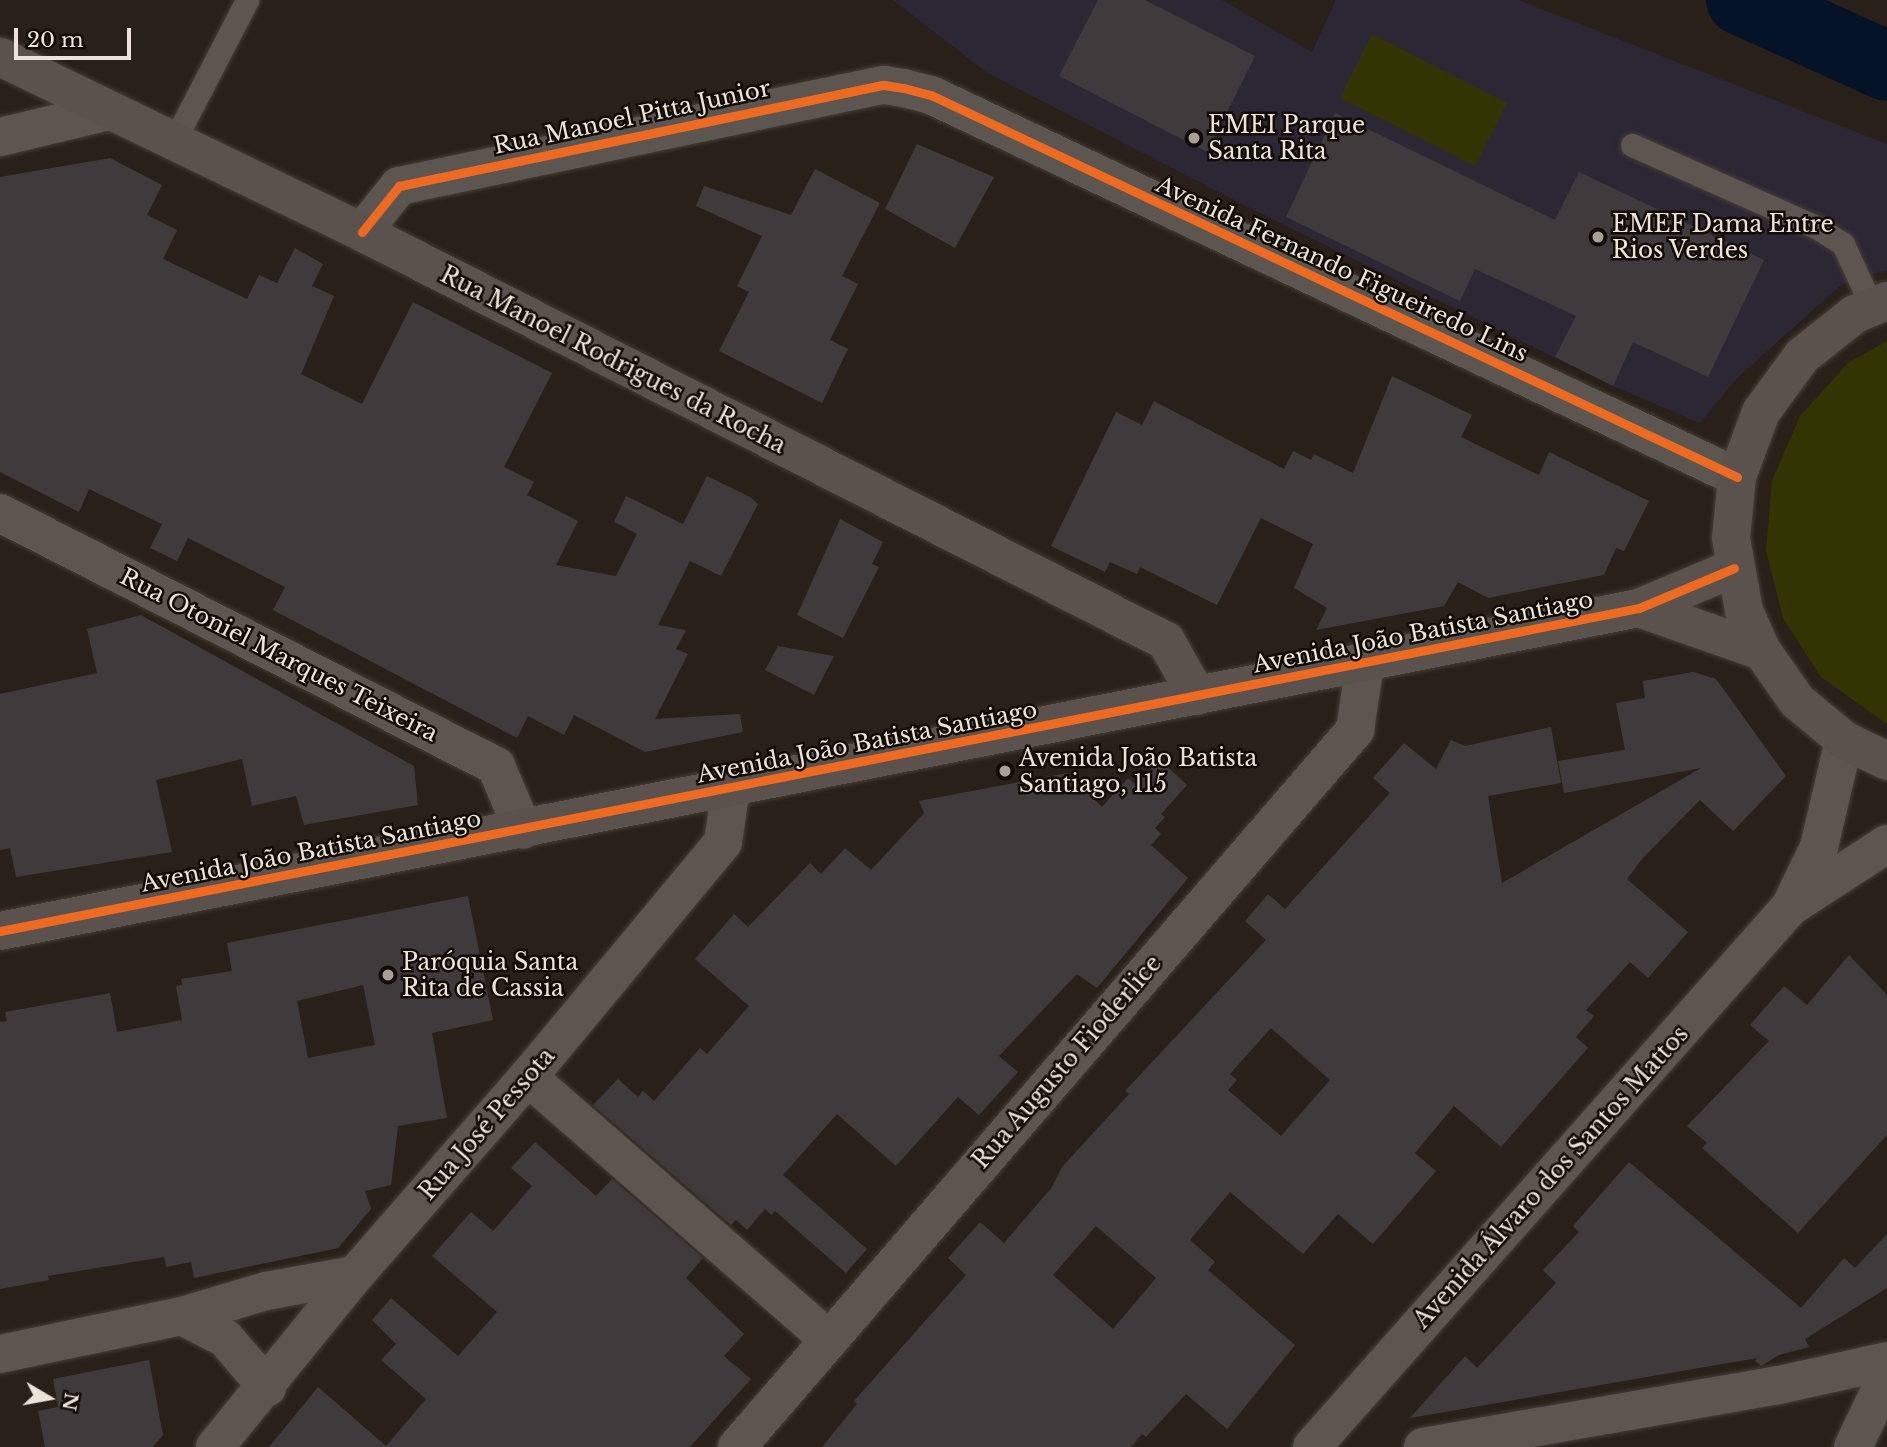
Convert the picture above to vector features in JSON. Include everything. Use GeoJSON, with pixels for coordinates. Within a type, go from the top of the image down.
{"type":"FeatureCollection","features":[{"type":"Feature","properties":{"kind":"street","name":"Rua Manoel Rodrigues da Rocha"},"geometry":{"type":"LineString","coordinates":[[0,57],[173,143],[362,232],[1166,641],[1197,696]]}},
{"type":"Feature","properties":{"kind":"street","name":"Rua Manoel Pitta Junior"},"geometry":{"type":"LineString","coordinates":[[362,232],[399,186],[884,85],[931,95]]}},
{"type":"Feature","properties":{"kind":"street","name":"Avenida Fernando Figueiredo Lins"},"geometry":{"type":"LineString","coordinates":[[931,95],[1737,477]]}},
{"type":"Feature","properties":{"kind":"street"},"geometry":{"type":"LineString","coordinates":[[0,137],[109,111]]}},
{"type":"Feature","properties":{"kind":"street"},"geometry":{"type":"LineString","coordinates":[[1880,304],[1855,314],[1802,356],[1761,412],[1737,477],[1731,538],[1734,568],[1744,611],[1762,651],[1797,701],[1843,740],[1887,761]]}},
{"type":"Feature","properties":{"kind":"street","name":"Rua Otoniel Marques Teixeira"},"geometry":{"type":"LineString","coordinates":[[3,517],[496,766],[523,830]]}},
{"type":"Feature","properties":{"kind":"street","name":"Avenida João Batista Santiago"},"geometry":{"type":"LineString","coordinates":[[0,931],[1639,608],[1734,568]]}},
{"type":"Feature","properties":{"kind":"street"},"geometry":{"type":"LineString","coordinates":[[1639,608],[1762,651]]}},
{"type":"Feature","properties":{"kind":"street","name":"Rua Augusto Fioderlice"},"geometry":{"type":"LineString","coordinates":[[737,1447],[827,1338],[1355,730],[1366,663]]}},
{"type":"Feature","properties":{"kind":"street","name":"Avenida Álvaro dos Santos Mattos"},"geometry":{"type":"LineString","coordinates":[[1790,907],[1819,847],[1843,740]]}},
{"type":"Feature","properties":{"kind":"street","name":"Rua José Pessota"},"geometry":{"type":"LineString","coordinates":[[215,1447],[267,1387],[355,1275],[528,1077],[723,842],[731,788]]}},
{"type":"Feature","properties":{"kind":"street","name":"Avenida Álvaro dos Santos Mattos"},"geometry":{"type":"LineString","coordinates":[[1312,1447],[1790,907],[1887,844]]}},
{"type":"Feature","properties":{"kind":"street"},"geometry":{"type":"LineString","coordinates":[[528,1077],[827,1338]]}},
{"type":"Feature","properties":{"kind":"street"},"geometry":{"type":"LineString","coordinates":[[0,1354],[182,1316],[266,1291],[355,1275]]}},
{"type":"Feature","properties":{"kind":"street"},"geometry":{"type":"LineString","coordinates":[[182,1316],[225,1338],[267,1387]]}},
{"type":"Feature","properties":{"kind":"street"},"geometry":{"type":"LineString","coordinates":[[1423,1447],[1779,1385],[1887,1361]]}},
{"type":"Feature","properties":{"kind":"street"},"geometry":{"type":"LineString","coordinates":[[1853,1447],[1887,1376]]}},
{"type":"Feature","properties":{"kind":"lane"},"geometry":{"type":"LineString","coordinates":[[173,143],[247,0]]}},
{"type":"Feature","properties":{"kind":"lane"},"geometry":{"type":"LineString","coordinates":[[1632,145],[1816,227],[1843,244],[1880,304]]}},
{"type":"Feature","properties":{"kind":"shaded area","name":"EMEF Dama Entre Rios Verdes"},"geometry":{"type":"Polygon","coordinates":[[[893,0],[1222,0],[1312,52],[1336,0],[1518,0],[1887,144],[1887,270],[1841,285],[1737,378],[1700,423],[1613,386],[1244,205],[986,72],[893,0]]]}},
{"type":"Feature","properties":{"kind":"shaded area"},"geometry":{"type":"Polygon","coordinates":[[[1372,34],[1507,103],[1475,166],[1340,98],[1372,34]]]}},
{"type":"Feature","properties":{"kind":"shaded area"},"geometry":{"type":"Polygon","coordinates":[[[1887,341],[1887,724],[1821,677],[1783,618],[1766,551],[1772,481],[1800,416],[1848,363],[1887,341]]]}},
{"type":"Feature","properties":{"kind":"building"},"geometry":{"type":"Polygon","coordinates":[[[1098,0],[1145,0],[1255,56],[1207,152],[1059,76],[1098,0]]]}},
{"type":"Feature","properties":{"kind":"building"},"geometry":{"type":"Polygon","coordinates":[[[1335,113],[1555,220],[1579,172],[1764,260],[1708,377],[1633,342],[1613,386],[1555,357],[1576,316],[1475,269],[1460,301],[1286,217],[1335,113]]]}},
{"type":"Feature","properties":{"kind":"building"},"geometry":{"type":"Polygon","coordinates":[[[917,144],[994,177],[955,248],[885,209],[917,144]]]}},
{"type":"Feature","properties":{"kind":"building"},"geometry":{"type":"Polygon","coordinates":[[[110,158],[162,185],[147,215],[177,230],[163,259],[247,299],[259,275],[277,283],[295,248],[323,264],[312,286],[334,296],[301,374],[362,404],[413,302],[552,373],[504,467],[534,482],[527,495],[578,521],[556,565],[616,576],[637,534],[614,522],[626,496],[683,524],[707,476],[750,497],[758,504],[721,576],[690,561],[658,625],[686,630],[676,649],[688,654],[655,719],[740,714],[743,732],[645,752],[574,715],[564,735],[528,716],[517,738],[273,610],[285,587],[188,538],[177,561],[150,548],[162,524],[89,489],[79,512],[0,472],[0,177],[110,158]]]}},
{"type":"Feature","properties":{"kind":"building"},"geometry":{"type":"Polygon","coordinates":[[[815,169],[880,203],[842,276],[858,284],[830,340],[848,349],[822,403],[719,351],[749,292],[737,286],[762,236],[696,206],[704,186],[791,215],[815,169]]]}},
{"type":"Feature","properties":{"kind":"building"},"geometry":{"type":"Polygon","coordinates":[[[1392,376],[1472,415],[1461,437],[1539,475],[1549,452],[1649,501],[1624,551],[1616,548],[1604,575],[1488,598],[1458,582],[1444,606],[1316,630],[1327,608],[1294,588],[1313,544],[1261,518],[1217,605],[1140,567],[1137,574],[1110,562],[1105,572],[1051,546],[1116,412],[1142,425],[1154,401],[1284,469],[1293,451],[1311,460],[1314,454],[1353,473],[1392,376]]]}},
{"type":"Feature","properties":{"kind":"building"},"geometry":{"type":"Polygon","coordinates":[[[840,519],[883,542],[872,564],[879,567],[843,638],[797,615],[840,519]]]}},
{"type":"Feature","properties":{"kind":"building"},"geometry":{"type":"Polygon","coordinates":[[[141,615],[414,766],[418,805],[304,825],[296,796],[252,806],[242,759],[156,780],[172,852],[16,877],[10,848],[0,850],[0,694],[97,673],[87,629],[141,615]]]}},
{"type":"Feature","properties":{"kind":"building"},"geometry":{"type":"Polygon","coordinates":[[[778,646],[834,656],[814,695],[765,670],[778,646]]]}},
{"type":"Feature","properties":{"kind":"building"},"geometry":{"type":"Polygon","coordinates":[[[1693,672],[1716,679],[1786,776],[1733,831],[1700,800],[1642,859],[1627,879],[1688,932],[1648,978],[1630,962],[1586,1010],[1594,1016],[1576,1037],[1588,1048],[1501,1147],[1454,1106],[1415,1153],[1436,1171],[1373,1244],[1338,1214],[1303,1254],[1230,1192],[1190,1240],[1215,1262],[1208,1270],[1295,1345],[1227,1429],[1186,1394],[1146,1437],[1142,1434],[1131,1447],[822,1447],[857,1404],[854,1401],[966,1275],[948,1258],[980,1222],[1004,1243],[1052,1187],[1062,1167],[1129,1094],[1125,1091],[1266,940],[1245,921],[1268,894],[1285,909],[1390,793],[1373,778],[1404,743],[1436,769],[1451,740],[1465,746],[1551,727],[1561,783],[1488,796],[1502,883],[1701,768],[1564,793],[1558,761],[1625,750],[1616,703],[1645,698],[1643,681],[1693,672]],[[1271,1028],[1230,1074],[1237,1080],[1228,1090],[1281,1136],[1330,1080],[1271,1028]],[[1096,1226],[1053,1275],[1113,1329],[1156,1278],[1096,1226]]]}},
{"type":"Feature","properties":{"kind":"building"},"geometry":{"type":"Polygon","coordinates":[[[1160,760],[1187,785],[1161,814],[1165,817],[1155,828],[1161,834],[1151,845],[1188,878],[1097,988],[1077,974],[999,1056],[1018,1072],[979,1115],[958,1097],[896,1166],[837,1114],[783,1175],[867,1249],[846,1273],[775,1211],[772,1215],[765,1209],[747,1230],[736,1220],[731,1225],[593,1105],[618,1079],[638,1097],[643,1091],[654,1101],[700,1048],[707,1054],[749,1006],[695,959],[734,914],[748,927],[810,863],[821,874],[845,848],[871,870],[924,813],[919,801],[1067,773],[1102,807],[1128,778],[1135,784],[1160,760]]]}},
{"type":"Feature","properties":{"kind":"building"},"geometry":{"type":"Polygon","coordinates":[[[468,896],[493,1020],[432,1033],[447,1118],[398,1126],[391,1185],[365,1191],[371,1209],[338,1248],[194,1278],[191,1262],[166,1267],[164,1257],[48,1276],[49,1280],[0,1289],[0,1022],[7,1021],[5,1012],[110,993],[117,1032],[182,1020],[176,986],[182,985],[181,979],[232,971],[227,943],[468,896]],[[363,985],[297,1001],[308,1058],[375,1045],[363,985]]]}},
{"type":"Feature","properties":{"kind":"building"},"geometry":{"type":"Polygon","coordinates":[[[1849,955],[1887,995],[1887,1135],[1798,1233],[1702,1148],[1707,1143],[1687,1126],[1769,1041],[1750,1025],[1784,986],[1807,1005],[1849,955]]]}},
{"type":"Feature","properties":{"kind":"building"},"geometry":{"type":"Polygon","coordinates":[[[535,1142],[596,1196],[612,1179],[703,1258],[686,1278],[744,1334],[724,1356],[751,1379],[690,1447],[269,1447],[318,1387],[386,1446],[426,1399],[381,1360],[396,1344],[372,1320],[391,1298],[458,1356],[497,1312],[432,1256],[471,1212],[493,1231],[532,1186],[511,1168],[535,1142]]]}},
{"type":"Feature","properties":{"kind":"building"},"geometry":{"type":"Polygon","coordinates":[[[1629,1162],[1801,1308],[1844,1258],[1855,1268],[1887,1234],[1887,1288],[1805,1339],[1809,1347],[1779,1355],[1761,1366],[1755,1361],[1757,1358],[1410,1418],[1465,1356],[1477,1368],[1556,1283],[1543,1270],[1579,1232],[1573,1226],[1629,1162]]]}},
{"type":"Feature","properties":{"kind":"building"},"geometry":{"type":"Polygon","coordinates":[[[149,1360],[163,1435],[153,1447],[45,1447],[38,1411],[58,1407],[53,1379],[149,1360]]]}},
{"type":"Feature","properties":{"kind":"waterway"},"geometry":{"type":"LineString","coordinates":[[1741,0],[1887,66]]}},
{"type":"Feature","properties":{"kind":"cycle path"},"geometry":{"type":"LineString","coordinates":[[362,232],[399,186],[884,85],[904,88],[931,95],[1737,477]]}},
{"type":"Feature","properties":{"kind":"cycle path"},"geometry":{"type":"LineString","coordinates":[[0,931],[1639,608],[1734,568]]}},
{"type":"Feature","properties":{"kind":"place","name":"EMEI Parque Santa Rita"},"geometry":{"type":"Point","coordinates":[1194,138]}},
{"type":"Feature","properties":{"kind":"place","name":"EMEF Dama Entre Rios Verdes"},"geometry":{"type":"Point","coordinates":[1598,237]}},
{"type":"Feature","properties":{"kind":"place","name":"Avenida João Batista Santiago, 115"},"geometry":{"type":"Point","coordinates":[1005,771]}},
{"type":"Feature","properties":{"kind":"place","name":"Paróquia Santa Rita de Cassia"},"geometry":{"type":"Point","coordinates":[388,975]}}]}
